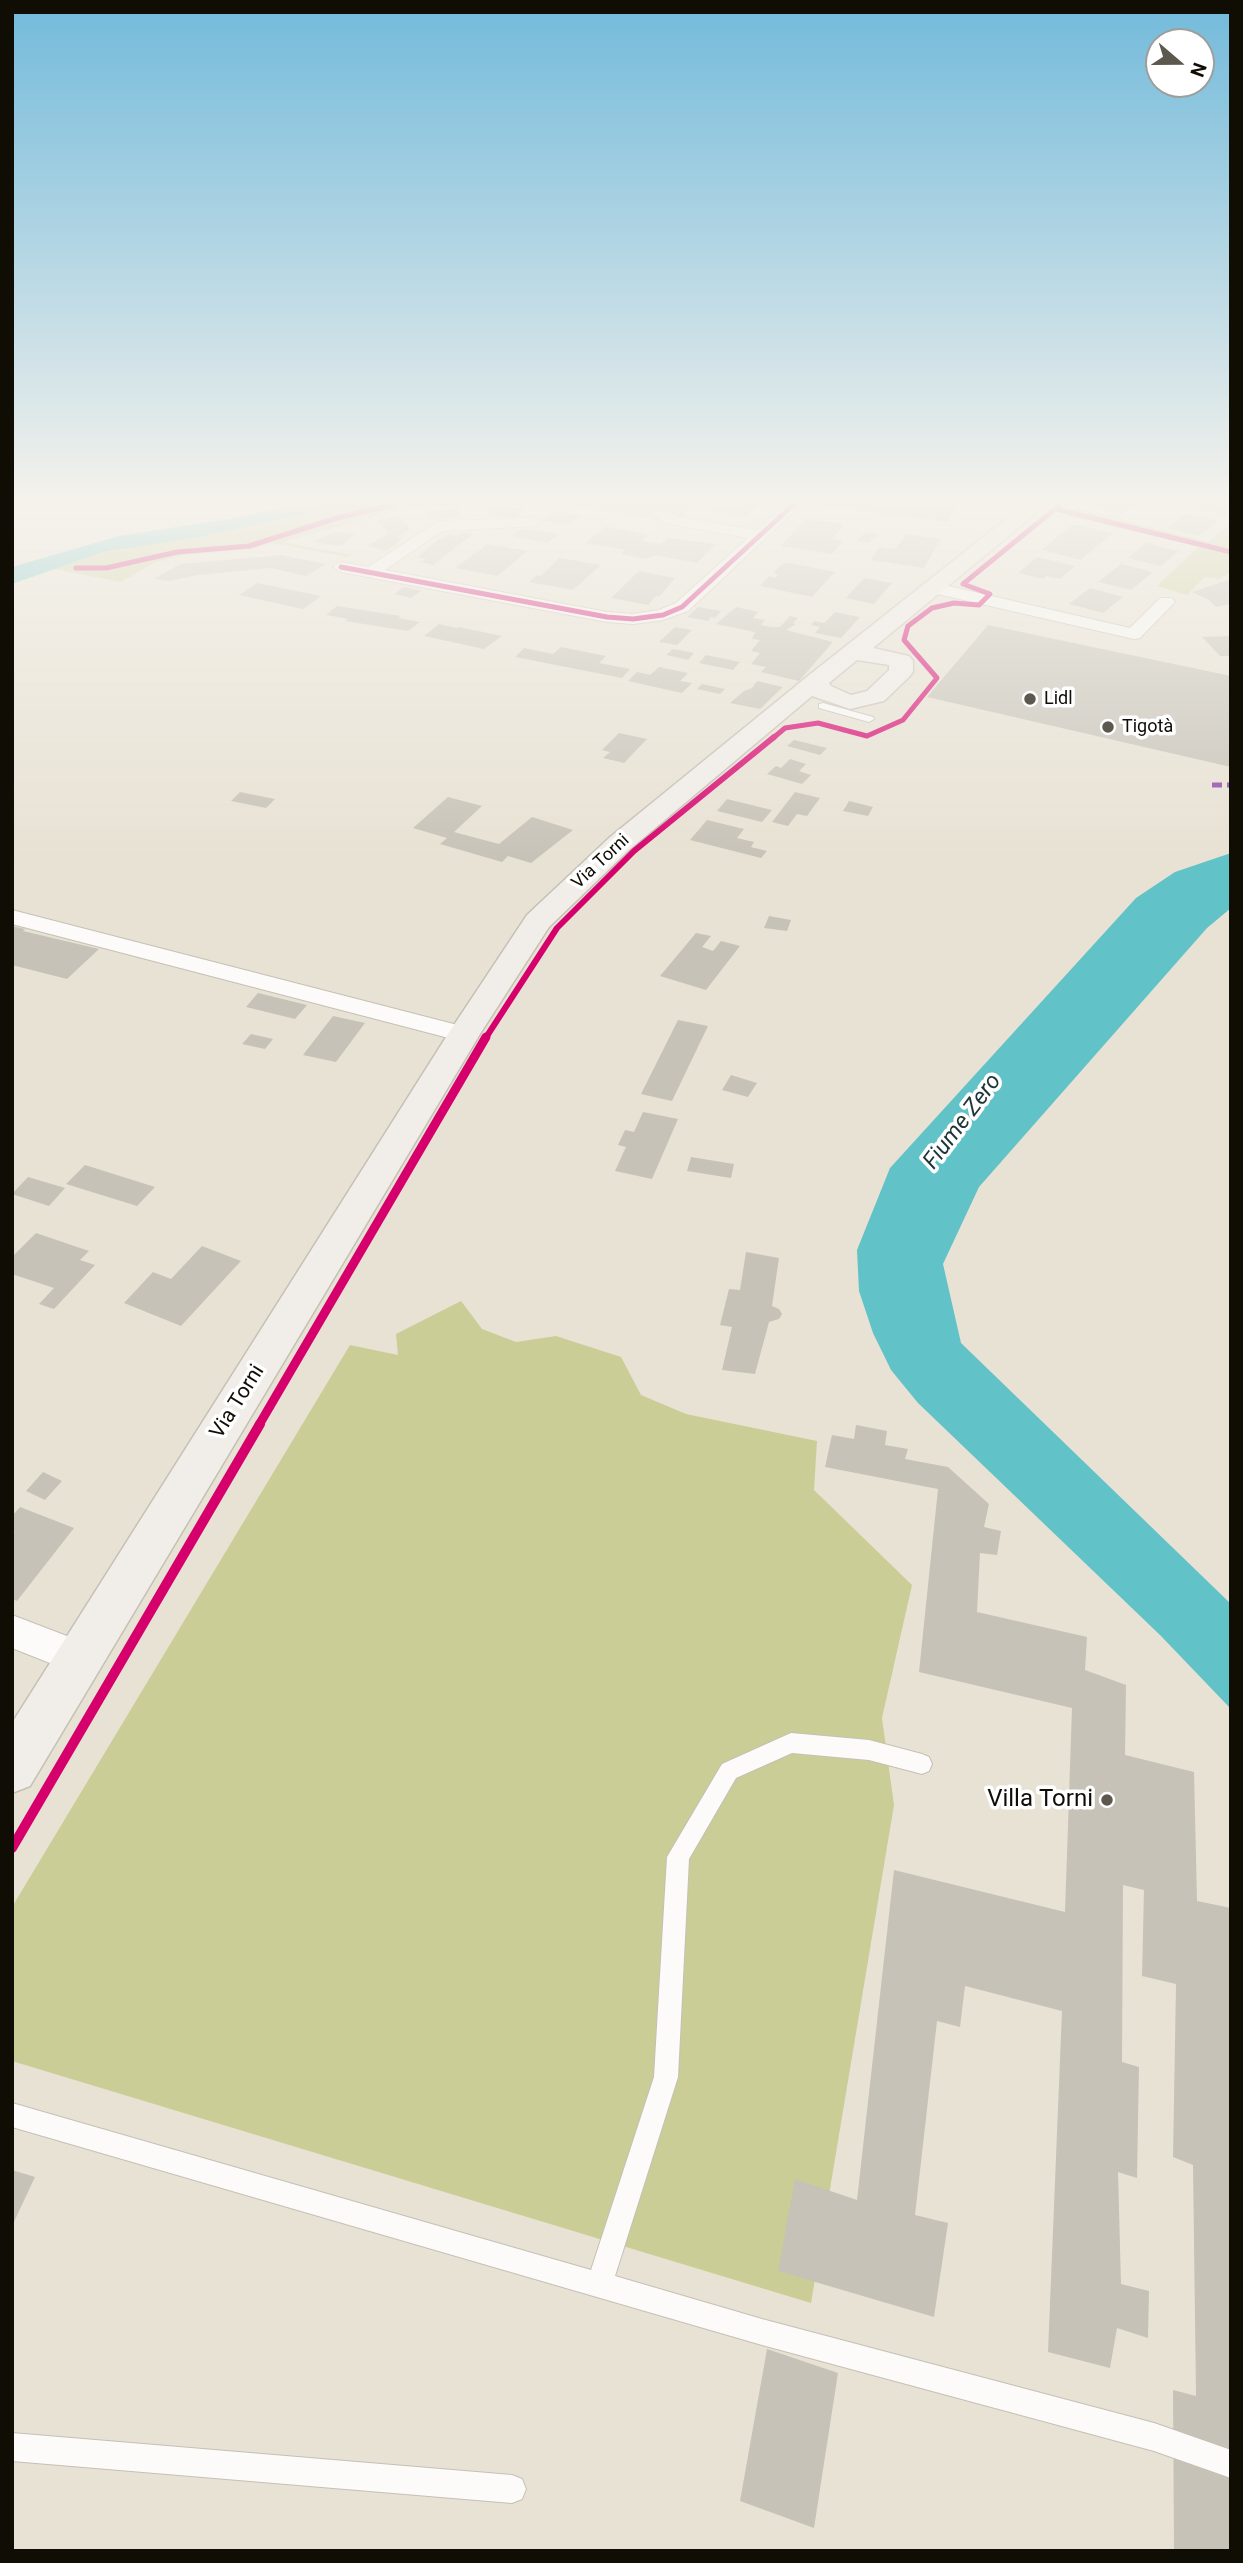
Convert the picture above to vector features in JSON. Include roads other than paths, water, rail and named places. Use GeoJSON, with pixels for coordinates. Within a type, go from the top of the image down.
{"type":"FeatureCollection","features":[{"type":"Feature","properties":{"kind":"main road","name":"Via Torni"},"geometry":{"type":"LineString","coordinates":[[12,1769],[464,1034],[538,921],[619,844],[816,681],[890,625]]}},
{"type":"Feature","properties":{"kind":"main road"},"geometry":{"type":"LineString","coordinates":[[887,627],[888,644],[901,661]]}},
{"type":"Feature","properties":{"kind":"main road"},"geometry":{"type":"LineString","coordinates":[[852,653],[871,653],[901,661]]}},
{"type":"Feature","properties":{"kind":"main road","name":"Via Torni"},"geometry":{"type":"LineString","coordinates":[[772,720],[874,696],[901,672],[901,661]]}},
{"type":"Feature","properties":{"kind":"main road"},"geometry":{"type":"LineString","coordinates":[[816,681],[821,691],[835,704]]}},
{"type":"Feature","properties":{"kind":"street"},"geometry":{"type":"LineString","coordinates":[[1093,625],[1134,634],[1143,625]]}},
{"type":"Feature","properties":{"kind":"street"},"geometry":{"type":"LineString","coordinates":[[12,917],[464,1034]]}},
{"type":"Feature","properties":{"kind":"street"},"geometry":{"type":"LineString","coordinates":[[12,1631],[80,1658]]}},
{"type":"Feature","properties":{"kind":"lane"},"geometry":{"type":"LineString","coordinates":[[835,704],[869,719]]}},
{"type":"Feature","properties":{"kind":"lane"},"geometry":{"type":"LineString","coordinates":[[599,2285],[666,2077],[678,1857],[729,1771],[791,1743],[869,1750],[922,1764]]}},
{"type":"Feature","properties":{"kind":"lane"},"geometry":{"type":"LineString","coordinates":[[12,2115],[762,2332],[1154,2437],[1231,2464]]}},
{"type":"Feature","properties":{"kind":"lane"},"geometry":{"type":"LineString","coordinates":[[12,2447],[512,2489]]}},
{"type":"Feature","properties":{"kind":"water","name":"Fiume Zero"},"geometry":{"type":"Polygon","coordinates":[[[1231,853],[1231,908],[1207,928],[979,1187],[943,1264],[961,1343],[1231,1604],[1231,1709],[1160,1635],[918,1403],[891,1370],[873,1333],[859,1291],[857,1250],[890,1168],[1136,898],[1175,872],[1231,853]]]}},
{"type":"Feature","properties":{"kind":"place","name":"Lidl"},"geometry":{"type":"Point","coordinates":[1030,699]}},
{"type":"Feature","properties":{"kind":"place","name":"Tigotà"},"geometry":{"type":"Point","coordinates":[1108,727]}},
{"type":"Feature","properties":{"kind":"place","name":"Villa Torni"},"geometry":{"type":"Point","coordinates":[1107,1800]}}]}
